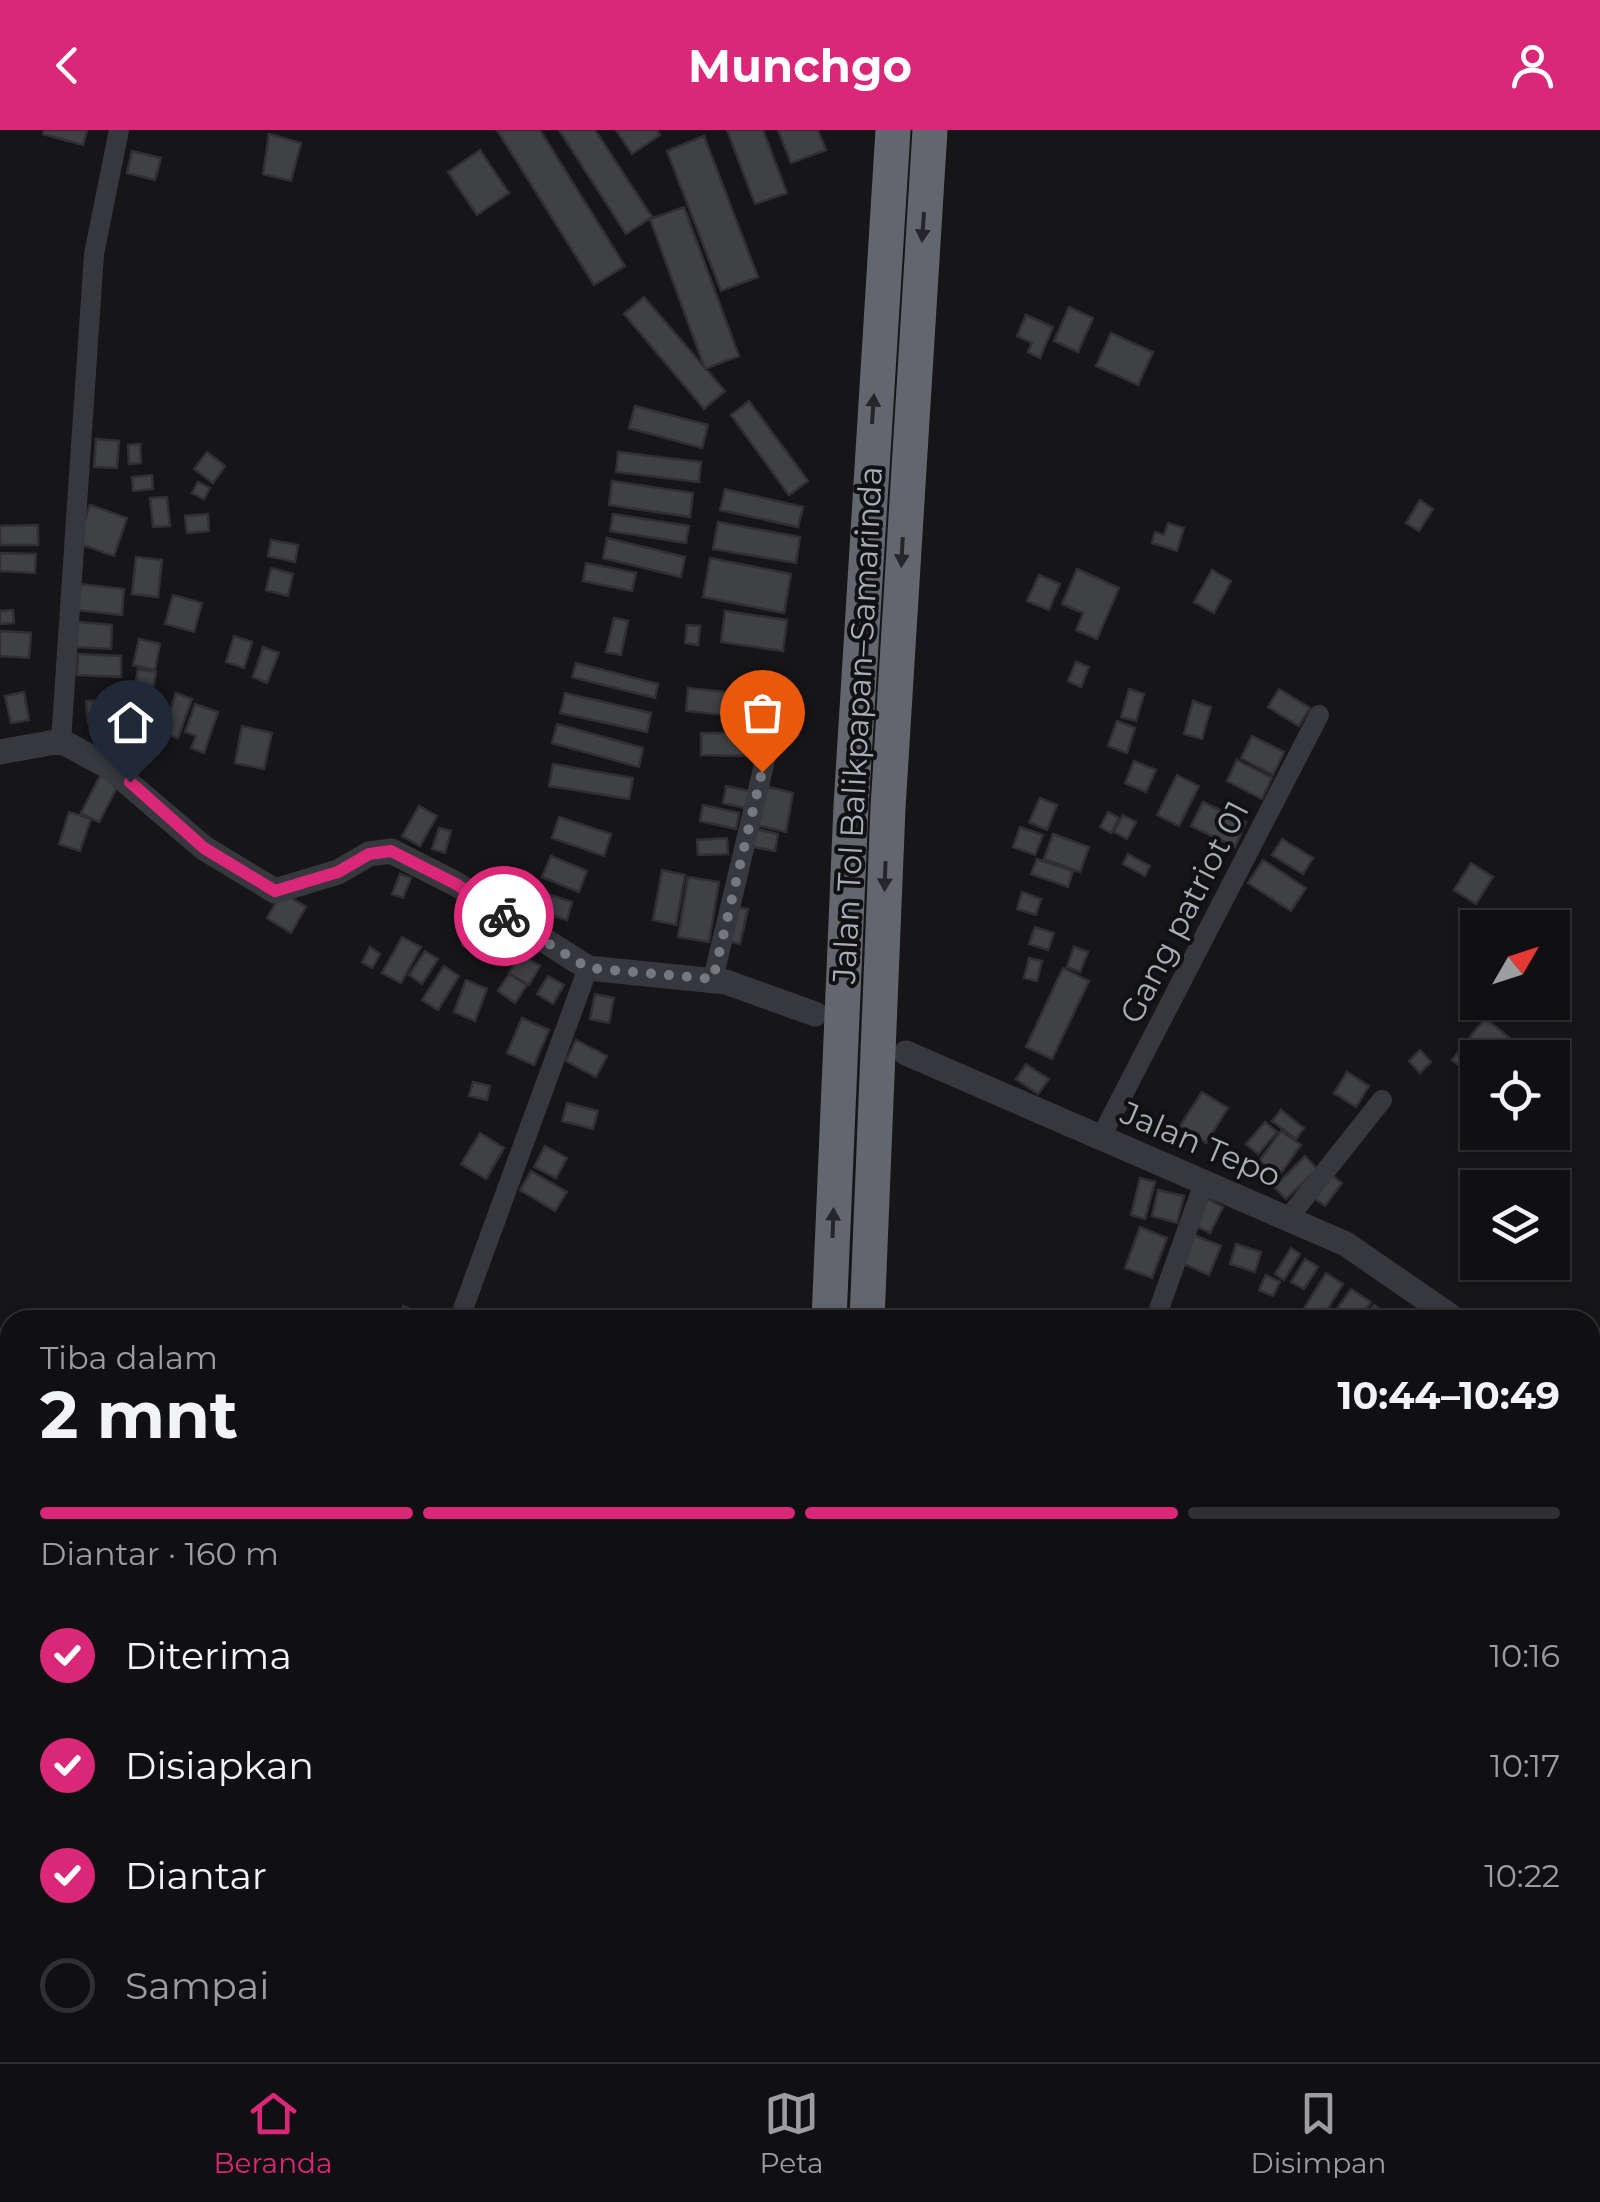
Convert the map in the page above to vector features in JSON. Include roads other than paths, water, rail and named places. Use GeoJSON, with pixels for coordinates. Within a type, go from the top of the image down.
{"type":"FeatureCollection","features":[{"type":"Feature","properties":{"kind":"highway","name":"Jalan Tol Balikpapan–Samarinda"},"geometry":{"type":"LineString","coordinates":[[830,1310],[851,806],[893,130]]}},
{"type":"Feature","properties":{"kind":"highway","name":"Jalan Tol Balikpapan–Samarinda"},"geometry":{"type":"LineString","coordinates":[[867,1310],[888,808],[930,130]]}},
{"type":"Feature","properties":{"kind":"street"},"geometry":{"type":"LineString","coordinates":[[60,741],[94,254],[119,130]]}},
{"type":"Feature","properties":{"kind":"street","name":"Gang patriot 01"},"geometry":{"type":"LineString","coordinates":[[1101,1136],[1320,715]]}},
{"type":"Feature","properties":{"kind":"street"},"geometry":{"type":"LineString","coordinates":[[0,752],[60,741],[109,766],[204,848],[275,891],[338,872],[369,854],[391,851],[456,884],[588,968],[713,979],[815,1014]]}},
{"type":"Feature","properties":{"kind":"street"},"geometry":{"type":"LineString","coordinates":[[713,979],[767,752]]}},
{"type":"Feature","properties":{"kind":"street"},"geometry":{"type":"LineString","coordinates":[[463,1310],[588,968]]}},
{"type":"Feature","properties":{"kind":"street","name":"Jalan Tepo"},"geometry":{"type":"LineString","coordinates":[[906,1053],[1289,1217],[1380,1264],[1442,1310]]}},
{"type":"Feature","properties":{"kind":"street"},"geometry":{"type":"LineString","coordinates":[[1289,1217],[1382,1100]]}},
{"type":"Feature","properties":{"kind":"street"},"geometry":{"type":"LineString","coordinates":[[1158,1310],[1204,1183]]}}]}
